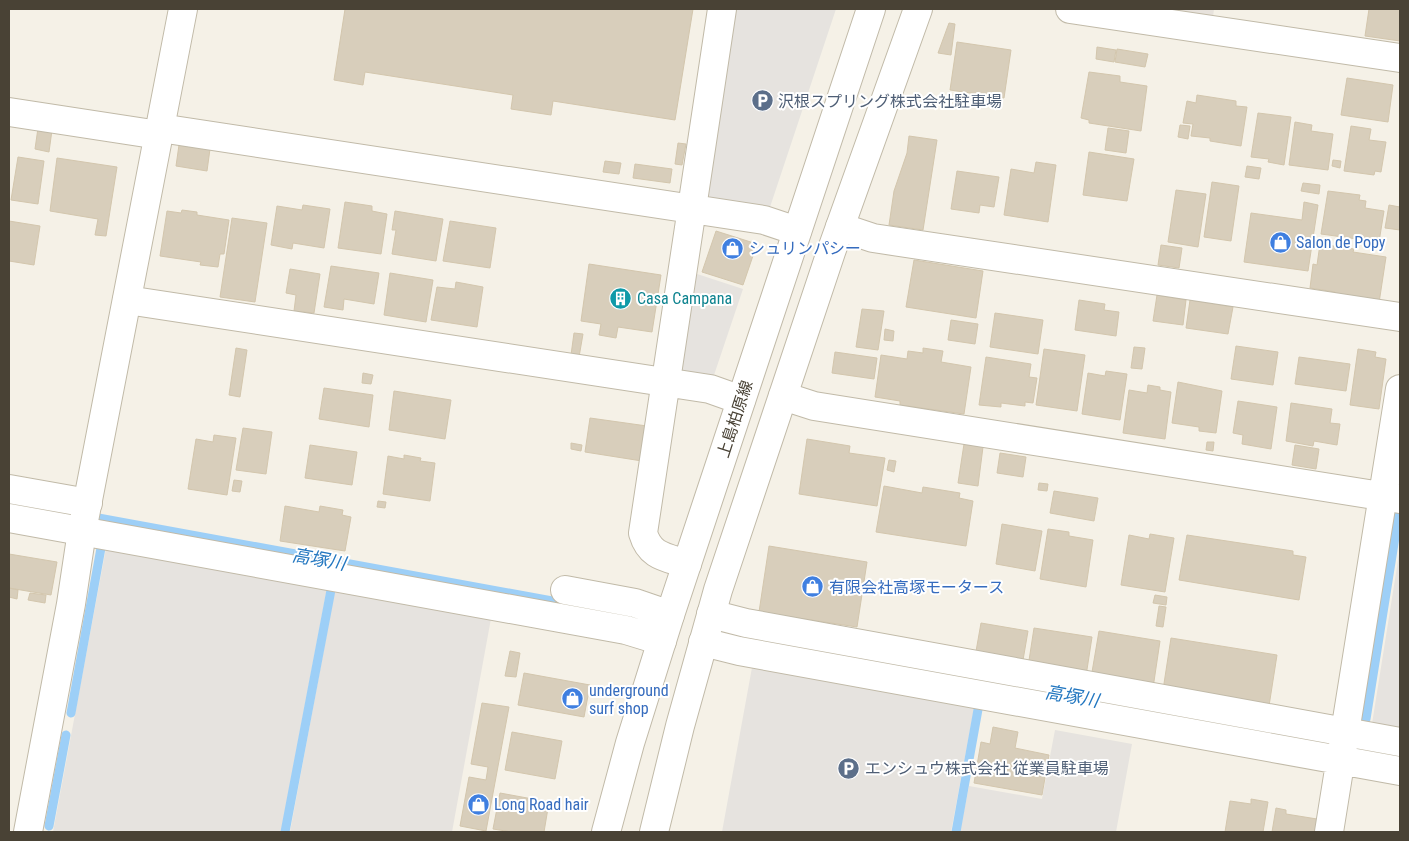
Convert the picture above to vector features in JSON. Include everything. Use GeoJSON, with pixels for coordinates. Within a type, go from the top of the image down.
{"type":"FeatureCollection","features":[{"type":"Feature","properties":{"kind":"street"},"geometry":{"type":"LineString","coordinates":[[28,832],[71,604],[85,517],[183,9]]}},
{"type":"Feature","properties":{"kind":"street"},"geometry":{"type":"LineString","coordinates":[[687,564],[653,552],[646,544],[643,533],[722,9]]}},
{"type":"Feature","properties":{"kind":"street","name":"上島柏原線"},"geometry":{"type":"LineString","coordinates":[[606,832],[630,743],[670,615],[871,9]]}},
{"type":"Feature","properties":{"kind":"street"},"geometry":{"type":"LineString","coordinates":[[654,832],[711,614],[840,227],[918,9]]}},
{"type":"Feature","properties":{"kind":"street"},"geometry":{"type":"LineString","coordinates":[[1070,9],[1400,58]]}},
{"type":"Feature","properties":{"kind":"street"},"geometry":{"type":"LineString","coordinates":[[9,112],[160,131],[692,209],[764,220],[797,231]]}},
{"type":"Feature","properties":{"kind":"street"},"geometry":{"type":"LineString","coordinates":[[840,227],[873,238],[1400,317]]}},
{"type":"Feature","properties":{"kind":"street"},"geometry":{"type":"LineString","coordinates":[[127,300],[710,389],[741,400]]}},
{"type":"Feature","properties":{"kind":"street"},"geometry":{"type":"LineString","coordinates":[[1329,832],[1343,746],[1392,497],[1400,389]]}},
{"type":"Feature","properties":{"kind":"street"},"geometry":{"type":"LineString","coordinates":[[783,396],[814,406],[1392,497]]}},
{"type":"Feature","properties":{"kind":"street"},"geometry":{"type":"LineString","coordinates":[[9,488],[85,517],[626,630],[662,641]]}},
{"type":"Feature","properties":{"kind":"street"},"geometry":{"type":"LineString","coordinates":[[9,518],[85,517]]}},
{"type":"Feature","properties":{"kind":"street"},"geometry":{"type":"LineString","coordinates":[[565,590],[635,603],[670,615]]}},
{"type":"Feature","properties":{"kind":"street"},"geometry":{"type":"LineString","coordinates":[[711,614],[746,623],[1343,746],[1400,771]]}},
{"type":"Feature","properties":{"kind":"street"},"geometry":{"type":"LineString","coordinates":[[703,642],[739,651],[1343,746],[1400,742]]}},
{"type":"Feature","properties":{"kind":"shaded area","name":"沢根スプリング株式会社駐車場"},"geometry":{"type":"Polygon","coordinates":[[[731,9],[836,9],[769,210],[709,201],[704,193],[731,9]]]}},
{"type":"Feature","properties":{"kind":"shaded area"},"geometry":{"type":"Polygon","coordinates":[[[1158,9],[1214,9],[1213,17],[1158,9]]]}},
{"type":"Feature","properties":{"kind":"shaded area"},"geometry":{"type":"Polygon","coordinates":[[[691,272],[743,289],[713,378],[677,373],[691,272]]]}},
{"type":"Feature","properties":{"kind":"shaded area"},"geometry":{"type":"Polygon","coordinates":[[[107,543],[328,583],[281,832],[53,832],[107,543]]]}},
{"type":"Feature","properties":{"kind":"shaded area"},"geometry":{"type":"Polygon","coordinates":[[[1400,548],[1400,735],[1371,730],[1400,548]]]}},
{"type":"Feature","properties":{"kind":"shaded area"},"geometry":{"type":"Polygon","coordinates":[[[336,584],[492,613],[452,832],[290,832],[336,584]]]}},
{"type":"Feature","properties":{"kind":"shaded area","name":"エンシュウ株式会社 従業員駐車場"},"geometry":{"type":"Polygon","coordinates":[[[753,662],[975,703],[951,832],[722,832],[753,662]]]}},
{"type":"Feature","properties":{"kind":"shaded area"},"geometry":{"type":"Polygon","coordinates":[[[1055,730],[1132,744],[1116,832],[960,832],[969,786],[1042,799],[1055,730]]]}},
{"type":"Feature","properties":{"kind":"water","name":"高塚川"},"geometry":{"type":"Polygon","coordinates":[[[9,497],[632,611],[629,620],[9,506],[9,497]]]}},
{"type":"Feature","properties":{"kind":"building"},"geometry":{"type":"Polygon","coordinates":[[[345,9],[693,9],[675,120],[553,101],[551,115],[511,109],[513,95],[365,72],[363,85],[334,80],[345,9]]]}},
{"type":"Feature","properties":{"kind":"building"},"geometry":{"type":"Polygon","coordinates":[[[1369,9],[1400,9],[1400,41],[1365,36],[1369,9]]]}},
{"type":"Feature","properties":{"kind":"building"},"geometry":{"type":"Polygon","coordinates":[[[949,23],[955,24],[951,55],[938,53],[949,23]]]}},
{"type":"Feature","properties":{"kind":"building"},"geometry":{"type":"Polygon","coordinates":[[[957,42],[1011,50],[1004,98],[950,90],[957,42]]]}},
{"type":"Feature","properties":{"kind":"building"},"geometry":{"type":"Polygon","coordinates":[[[1097,47],[1116,50],[1114,62],[1096,59],[1097,47]]]}},
{"type":"Feature","properties":{"kind":"building"},"geometry":{"type":"Polygon","coordinates":[[[1117,49],[1148,54],[1145,67],[1115,62],[1117,49]]]}},
{"type":"Feature","properties":{"kind":"building"},"geometry":{"type":"Polygon","coordinates":[[[1089,72],[1120,76],[1120,82],[1147,86],[1141,131],[1089,123],[1089,120],[1081,118],[1089,72]]]}},
{"type":"Feature","properties":{"kind":"building"},"geometry":{"type":"Polygon","coordinates":[[[1347,78],[1393,85],[1388,122],[1341,115],[1347,78]]]}},
{"type":"Feature","properties":{"kind":"building"},"geometry":{"type":"Polygon","coordinates":[[[1197,95],[1236,101],[1236,106],[1247,107],[1241,146],[1210,141],[1210,138],[1191,136],[1193,124],[1183,123],[1187,101],[1196,103],[1197,95]]]}},
{"type":"Feature","properties":{"kind":"building"},"geometry":{"type":"Polygon","coordinates":[[[1258,113],[1291,117],[1284,165],[1268,162],[1269,159],[1251,157],[1258,113]]]}},
{"type":"Feature","properties":{"kind":"building"},"geometry":{"type":"Polygon","coordinates":[[[1295,122],[1312,125],[1311,131],[1333,134],[1328,170],[1289,165],[1295,122]]]}},
{"type":"Feature","properties":{"kind":"building"},"geometry":{"type":"Polygon","coordinates":[[[1180,125],[1190,126],[1188,139],[1178,137],[1180,125]]]}},
{"type":"Feature","properties":{"kind":"building"},"geometry":{"type":"Polygon","coordinates":[[[1351,126],[1371,129],[1369,140],[1386,142],[1381,172],[1375,171],[1374,175],[1344,171],[1351,126]]]}},
{"type":"Feature","properties":{"kind":"building"},"geometry":{"type":"Polygon","coordinates":[[[38,128],[52,130],[49,152],[35,149],[38,128]]]}},
{"type":"Feature","properties":{"kind":"building"},"geometry":{"type":"Polygon","coordinates":[[[1108,128],[1129,131],[1126,153],[1105,150],[1108,128]]]}},
{"type":"Feature","properties":{"kind":"building"},"geometry":{"type":"Polygon","coordinates":[[[909,136],[937,140],[923,230],[889,225],[894,191],[907,153],[909,136]]]}},
{"type":"Feature","properties":{"kind":"building"},"geometry":{"type":"Polygon","coordinates":[[[678,143],[686,144],[682,165],[675,164],[678,143]]]}},
{"type":"Feature","properties":{"kind":"building"},"geometry":{"type":"Polygon","coordinates":[[[179,145],[210,149],[207,171],[176,166],[179,145]]]}},
{"type":"Feature","properties":{"kind":"building"},"geometry":{"type":"Polygon","coordinates":[[[1089,152],[1134,159],[1127,201],[1083,195],[1089,152]]]}},
{"type":"Feature","properties":{"kind":"building"},"geometry":{"type":"Polygon","coordinates":[[[18,157],[44,161],[38,204],[11,200],[18,157]]]}},
{"type":"Feature","properties":{"kind":"building"},"geometry":{"type":"Polygon","coordinates":[[[57,158],[117,167],[106,236],[95,235],[98,219],[50,211],[57,158]]]}},
{"type":"Feature","properties":{"kind":"building"},"geometry":{"type":"Polygon","coordinates":[[[1333,160],[1341,161],[1340,168],[1332,166],[1333,160]]]}},
{"type":"Feature","properties":{"kind":"building"},"geometry":{"type":"Polygon","coordinates":[[[605,161],[621,163],[619,174],[603,172],[605,161]]]}},
{"type":"Feature","properties":{"kind":"building"},"geometry":{"type":"Polygon","coordinates":[[[1036,162],[1056,165],[1048,222],[1004,215],[1011,169],[1034,173],[1036,162]]]}},
{"type":"Feature","properties":{"kind":"building"},"geometry":{"type":"Polygon","coordinates":[[[635,164],[672,169],[670,183],[633,178],[635,164]]]}},
{"type":"Feature","properties":{"kind":"building"},"geometry":{"type":"Polygon","coordinates":[[[1247,166],[1261,168],[1259,179],[1245,177],[1247,166]]]}},
{"type":"Feature","properties":{"kind":"building"},"geometry":{"type":"Polygon","coordinates":[[[957,171],[999,177],[994,207],[980,205],[979,213],[951,209],[957,171]]]}},
{"type":"Feature","properties":{"kind":"building"},"geometry":{"type":"Polygon","coordinates":[[[1212,182],[1239,186],[1231,241],[1204,237],[1212,182]]]}},
{"type":"Feature","properties":{"kind":"building"},"geometry":{"type":"Polygon","coordinates":[[[1303,183],[1320,185],[1319,194],[1301,191],[1303,183]]]}},
{"type":"Feature","properties":{"kind":"building"},"geometry":{"type":"Polygon","coordinates":[[[1176,190],[1206,194],[1198,247],[1168,242],[1176,190]]]}},
{"type":"Feature","properties":{"kind":"building"},"geometry":{"type":"Polygon","coordinates":[[[1328,191],[1360,195],[1359,200],[1366,201],[1365,208],[1384,211],[1379,242],[1321,234],[1328,191]]]}},
{"type":"Feature","properties":{"kind":"building"},"geometry":{"type":"Polygon","coordinates":[[[345,202],[372,206],[372,211],[387,214],[381,254],[338,248],[345,202]]]}},
{"type":"Feature","properties":{"kind":"building"},"geometry":{"type":"Polygon","coordinates":[[[1304,202],[1318,205],[1308,271],[1244,262],[1251,213],[1302,220],[1304,202]]]}},
{"type":"Feature","properties":{"kind":"building"},"geometry":{"type":"Polygon","coordinates":[[[303,205],[330,209],[324,248],[293,243],[292,249],[271,245],[277,206],[302,210],[303,205]]]}},
{"type":"Feature","properties":{"kind":"building"},"geometry":{"type":"Polygon","coordinates":[[[1389,205],[1400,207],[1400,230],[1385,228],[1389,205]]]}},
{"type":"Feature","properties":{"kind":"building"},"geometry":{"type":"Polygon","coordinates":[[[182,210],[197,212],[197,215],[229,220],[224,254],[220,254],[218,267],[200,265],[201,262],[160,256],[167,211],[181,213],[182,210]]]}},
{"type":"Feature","properties":{"kind":"building"},"geometry":{"type":"Polygon","coordinates":[[[395,211],[443,219],[436,261],[392,254],[396,230],[392,230],[395,211]]]}},
{"type":"Feature","properties":{"kind":"building"},"geometry":{"type":"Polygon","coordinates":[[[232,218],[267,223],[255,302],[220,297],[232,218]]]}},
{"type":"Feature","properties":{"kind":"building"},"geometry":{"type":"Polygon","coordinates":[[[9,221],[40,226],[34,265],[9,261],[9,221]]]}},
{"type":"Feature","properties":{"kind":"building"},"geometry":{"type":"Polygon","coordinates":[[[450,221],[496,228],[490,268],[443,261],[450,221]]]}},
{"type":"Feature","properties":{"kind":"building"},"geometry":{"type":"Polygon","coordinates":[[[716,231],[757,244],[743,285],[702,272],[716,231]]]}},
{"type":"Feature","properties":{"kind":"building"},"geometry":{"type":"Polygon","coordinates":[[[1320,244],[1354,249],[1353,252],[1386,257],[1379,303],[1334,296],[1335,292],[1310,288],[1313,264],[1317,265],[1320,244]]]}},
{"type":"Feature","properties":{"kind":"building"},"geometry":{"type":"Polygon","coordinates":[[[1161,245],[1182,248],[1179,268],[1158,265],[1161,245]]]}},
{"type":"Feature","properties":{"kind":"building"},"geometry":{"type":"Polygon","coordinates":[[[914,260],[983,271],[976,318],[906,307],[914,260]]]}},
{"type":"Feature","properties":{"kind":"building","name":"Casa Campana"},"geometry":{"type":"Polygon","coordinates":[[[589,264],[661,275],[652,332],[618,327],[616,338],[599,335],[601,324],[581,321],[589,264]]]}},
{"type":"Feature","properties":{"kind":"building"},"geometry":{"type":"Polygon","coordinates":[[[331,266],[379,273],[374,304],[344,299],[343,310],[324,307],[331,266]]]}},
{"type":"Feature","properties":{"kind":"building"},"geometry":{"type":"Polygon","coordinates":[[[290,269],[320,274],[314,313],[294,311],[296,295],[286,293],[290,269]]]}},
{"type":"Feature","properties":{"kind":"building"},"geometry":{"type":"Polygon","coordinates":[[[390,273],[433,280],[426,322],[384,315],[390,273]]]}},
{"type":"Feature","properties":{"kind":"building"},"geometry":{"type":"Polygon","coordinates":[[[456,282],[483,287],[477,327],[431,320],[437,287],[455,289],[456,282]]]}},
{"type":"Feature","properties":{"kind":"building"},"geometry":{"type":"Polygon","coordinates":[[[1157,295],[1186,300],[1183,325],[1153,321],[1157,295]]]}},
{"type":"Feature","properties":{"kind":"building"},"geometry":{"type":"Polygon","coordinates":[[[1079,300],[1105,304],[1104,310],[1119,312],[1116,336],[1075,330],[1079,300]]]}},
{"type":"Feature","properties":{"kind":"building"},"geometry":{"type":"Polygon","coordinates":[[[1190,300],[1233,307],[1228,334],[1186,328],[1190,300]]]}},
{"type":"Feature","properties":{"kind":"building"},"geometry":{"type":"Polygon","coordinates":[[[862,309],[884,311],[878,350],[856,347],[862,309]]]}},
{"type":"Feature","properties":{"kind":"building"},"geometry":{"type":"Polygon","coordinates":[[[995,313],[1043,320],[1038,354],[990,347],[995,313]]]}},
{"type":"Feature","properties":{"kind":"building"},"geometry":{"type":"Polygon","coordinates":[[[951,320],[978,324],[975,344],[948,340],[951,320]]]}},
{"type":"Feature","properties":{"kind":"building"},"geometry":{"type":"Polygon","coordinates":[[[885,329],[894,331],[893,341],[884,340],[885,329]]]}},
{"type":"Feature","properties":{"kind":"building"},"geometry":{"type":"Polygon","coordinates":[[[574,333],[583,334],[579,357],[571,355],[574,333]]]}},
{"type":"Feature","properties":{"kind":"building"},"geometry":{"type":"Polygon","coordinates":[[[1236,346],[1278,352],[1273,385],[1231,379],[1236,346]]]}},
{"type":"Feature","properties":{"kind":"building"},"geometry":{"type":"Polygon","coordinates":[[[1134,347],[1145,348],[1142,369],[1131,368],[1134,347]]]}},
{"type":"Feature","properties":{"kind":"building"},"geometry":{"type":"Polygon","coordinates":[[[236,348],[247,350],[240,397],[229,395],[236,348]]]}},
{"type":"Feature","properties":{"kind":"building"},"geometry":{"type":"Polygon","coordinates":[[[923,348],[943,351],[941,362],[971,367],[964,414],[900,405],[900,401],[875,397],[881,355],[907,359],[908,351],[923,353],[923,348]]]}},
{"type":"Feature","properties":{"kind":"building"},"geometry":{"type":"Polygon","coordinates":[[[1044,349],[1085,355],[1077,411],[1036,405],[1044,349]]]}},
{"type":"Feature","properties":{"kind":"building"},"geometry":{"type":"Polygon","coordinates":[[[1358,349],[1376,352],[1375,357],[1386,359],[1379,409],[1350,405],[1358,349]]]}},
{"type":"Feature","properties":{"kind":"building"},"geometry":{"type":"Polygon","coordinates":[[[835,352],[877,358],[874,379],[832,373],[835,352]]]}},
{"type":"Feature","properties":{"kind":"building"},"geometry":{"type":"Polygon","coordinates":[[[986,357],[1031,364],[1029,377],[1037,378],[1033,403],[1025,402],[1025,406],[1001,403],[1001,407],[979,405],[986,357]]]}},
{"type":"Feature","properties":{"kind":"building"},"geometry":{"type":"Polygon","coordinates":[[[1299,357],[1350,364],[1346,391],[1295,384],[1299,357]]]}},
{"type":"Feature","properties":{"kind":"building"},"geometry":{"type":"Polygon","coordinates":[[[1106,371],[1127,374],[1120,420],[1082,414],[1088,373],[1105,376],[1106,371]]]}},
{"type":"Feature","properties":{"kind":"building"},"geometry":{"type":"Polygon","coordinates":[[[363,373],[373,375],[371,384],[362,383],[363,373]]]}},
{"type":"Feature","properties":{"kind":"building"},"geometry":{"type":"Polygon","coordinates":[[[1178,382],[1222,391],[1216,433],[1199,431],[1199,427],[1172,423],[1178,382]]]}},
{"type":"Feature","properties":{"kind":"building"},"geometry":{"type":"Polygon","coordinates":[[[1148,385],[1160,387],[1160,390],[1171,392],[1165,439],[1123,433],[1129,390],[1147,393],[1148,385]]]}},
{"type":"Feature","properties":{"kind":"building"},"geometry":{"type":"Polygon","coordinates":[[[324,388],[373,395],[369,427],[319,419],[324,388]]]}},
{"type":"Feature","properties":{"kind":"building"},"geometry":{"type":"Polygon","coordinates":[[[394,391],[451,400],[445,439],[389,430],[394,391]]]}},
{"type":"Feature","properties":{"kind":"building"},"geometry":{"type":"Polygon","coordinates":[[[1238,401],[1277,407],[1271,449],[1242,444],[1243,435],[1233,433],[1238,401]]]}},
{"type":"Feature","properties":{"kind":"building"},"geometry":{"type":"Polygon","coordinates":[[[1291,403],[1332,409],[1330,423],[1340,424],[1337,445],[1314,441],[1313,446],[1286,441],[1291,403]]]}},
{"type":"Feature","properties":{"kind":"building"},"geometry":{"type":"Polygon","coordinates":[[[590,418],[647,426],[642,461],[585,452],[590,418]]]}},
{"type":"Feature","properties":{"kind":"building"},"geometry":{"type":"Polygon","coordinates":[[[243,428],[272,432],[266,474],[236,470],[243,428]]]}},
{"type":"Feature","properties":{"kind":"building"},"geometry":{"type":"Polygon","coordinates":[[[214,435],[236,438],[227,495],[188,489],[196,439],[213,442],[214,435]]]}},
{"type":"Feature","properties":{"kind":"building"},"geometry":{"type":"Polygon","coordinates":[[[807,439],[850,446],[849,453],[885,458],[877,506],[799,494],[807,439]]]}},
{"type":"Feature","properties":{"kind":"building"},"geometry":{"type":"Polygon","coordinates":[[[1207,442],[1214,442],[1213,451],[1206,450],[1207,442]]]}},
{"type":"Feature","properties":{"kind":"building"},"geometry":{"type":"Polygon","coordinates":[[[571,443],[582,445],[581,451],[571,449],[571,443]]]}},
{"type":"Feature","properties":{"kind":"building"},"geometry":{"type":"Polygon","coordinates":[[[964,444],[983,447],[978,486],[958,483],[964,444]]]}},
{"type":"Feature","properties":{"kind":"building"},"geometry":{"type":"Polygon","coordinates":[[[310,445],[357,452],[352,485],[305,478],[310,445]]]}},
{"type":"Feature","properties":{"kind":"building"},"geometry":{"type":"Polygon","coordinates":[[[1295,445],[1319,449],[1316,469],[1292,465],[1295,445]]]}},
{"type":"Feature","properties":{"kind":"building"},"geometry":{"type":"Polygon","coordinates":[[[1000,453],[1026,457],[1023,477],[997,473],[1000,453]]]}},
{"type":"Feature","properties":{"kind":"building"},"geometry":{"type":"Polygon","coordinates":[[[404,455],[421,458],[420,461],[435,463],[430,501],[383,494],[388,456],[404,459],[404,455]]]}},
{"type":"Feature","properties":{"kind":"building"},"geometry":{"type":"Polygon","coordinates":[[[889,460],[896,461],[894,472],[887,470],[889,460]]]}},
{"type":"Feature","properties":{"kind":"building"},"geometry":{"type":"Polygon","coordinates":[[[234,480],[242,481],[240,492],[232,491],[234,480]]]}},
{"type":"Feature","properties":{"kind":"building"},"geometry":{"type":"Polygon","coordinates":[[[1039,483],[1048,484],[1047,491],[1038,490],[1039,483]]]}},
{"type":"Feature","properties":{"kind":"building"},"geometry":{"type":"Polygon","coordinates":[[[884,486],[922,493],[923,487],[960,493],[959,498],[973,501],[966,546],[876,532],[884,486]]]}},
{"type":"Feature","properties":{"kind":"building"},"geometry":{"type":"Polygon","coordinates":[[[1054,491],[1098,498],[1094,521],[1050,513],[1054,491]]]}},
{"type":"Feature","properties":{"kind":"building"},"geometry":{"type":"Polygon","coordinates":[[[378,501],[386,502],[385,508],[377,507],[378,501]]]}},
{"type":"Feature","properties":{"kind":"building"},"geometry":{"type":"Polygon","coordinates":[[[285,506],[319,512],[320,506],[343,510],[342,515],[351,517],[345,551],[280,541],[285,506]]]}},
{"type":"Feature","properties":{"kind":"building"},"geometry":{"type":"Polygon","coordinates":[[[1002,524],[1042,531],[1035,571],[996,564],[1002,524]]]}},
{"type":"Feature","properties":{"kind":"building"},"geometry":{"type":"Polygon","coordinates":[[[1048,529],[1069,532],[1069,536],[1093,540],[1086,587],[1040,579],[1048,529]]]}},
{"type":"Feature","properties":{"kind":"building"},"geometry":{"type":"Polygon","coordinates":[[[1150,534],[1174,538],[1165,592],[1121,585],[1129,535],[1149,539],[1150,534]]]}},
{"type":"Feature","properties":{"kind":"building"},"geometry":{"type":"Polygon","coordinates":[[[1187,535],[1293,551],[1293,555],[1306,557],[1299,600],[1179,580],[1187,535]]]}},
{"type":"Feature","properties":{"kind":"building","name":"有限会社高塚モータース"},"geometry":{"type":"Polygon","coordinates":[[[769,546],[867,562],[857,627],[759,612],[769,546]]]}},
{"type":"Feature","properties":{"kind":"building"},"geometry":{"type":"Polygon","coordinates":[[[9,554],[57,562],[51,595],[9,588],[9,554]]]}},
{"type":"Feature","properties":{"kind":"building"},"geometry":{"type":"Polygon","coordinates":[[[9,588],[18,590],[17,599],[9,597],[9,588]]]}},
{"type":"Feature","properties":{"kind":"building"},"geometry":{"type":"Polygon","coordinates":[[[30,593],[46,595],[45,603],[28,600],[30,593]]]}},
{"type":"Feature","properties":{"kind":"building"},"geometry":{"type":"Polygon","coordinates":[[[1155,595],[1167,597],[1166,605],[1153,603],[1155,595]]]}},
{"type":"Feature","properties":{"kind":"building"},"geometry":{"type":"Polygon","coordinates":[[[1159,606],[1166,607],[1163,627],[1156,626],[1159,606]]]}},
{"type":"Feature","properties":{"kind":"building"},"geometry":{"type":"Polygon","coordinates":[[[981,623],[1028,631],[1022,666],[975,657],[981,623]]]}},
{"type":"Feature","properties":{"kind":"building"},"geometry":{"type":"Polygon","coordinates":[[[1034,628],[1092,637],[1086,676],[1028,667],[1034,628]]]}},
{"type":"Feature","properties":{"kind":"building"},"geometry":{"type":"Polygon","coordinates":[[[1099,631],[1160,641],[1153,688],[1091,678],[1099,631]]]}},
{"type":"Feature","properties":{"kind":"building"},"geometry":{"type":"Polygon","coordinates":[[[1171,638],[1277,655],[1269,706],[1163,690],[1171,638]]]}},
{"type":"Feature","properties":{"kind":"building"},"geometry":{"type":"Polygon","coordinates":[[[510,651],[520,653],[516,677],[505,676],[510,651]]]}},
{"type":"Feature","properties":{"kind":"building"},"geometry":{"type":"Polygon","coordinates":[[[524,673],[590,685],[584,717],[518,705],[524,673]]]}},
{"type":"Feature","properties":{"kind":"building"},"geometry":{"type":"Polygon","coordinates":[[[482,703],[509,707],[486,831],[460,826],[469,777],[486,780],[488,767],[471,764],[482,703]]]}},
{"type":"Feature","properties":{"kind":"building"},"geometry":{"type":"Polygon","coordinates":[[[993,727],[1018,732],[1015,748],[1049,755],[1042,795],[974,783],[981,742],[990,744],[993,727]]]}},
{"type":"Feature","properties":{"kind":"building"},"geometry":{"type":"Polygon","coordinates":[[[512,732],[562,741],[555,779],[505,770],[512,732]]]}},
{"type":"Feature","properties":{"kind":"building"},"geometry":{"type":"Polygon","coordinates":[[[500,793],[549,802],[544,832],[512,832],[493,829],[500,793]]]}},
{"type":"Feature","properties":{"kind":"building"},"geometry":{"type":"Polygon","coordinates":[[[1251,799],[1268,802],[1263,832],[1225,832],[1230,801],[1251,804],[1251,799]]]}},
{"type":"Feature","properties":{"kind":"building"},"geometry":{"type":"Polygon","coordinates":[[[1276,808],[1286,810],[1286,814],[1317,819],[1315,832],[1272,832],[1276,808]]]}},
{"type":"Feature","properties":{"kind":"waterway"},"geometry":{"type":"LineString","coordinates":[[1366,719],[1399,512]]}},
{"type":"Feature","properties":{"kind":"waterway"},"geometry":{"type":"LineString","coordinates":[[71,713],[101,548]]}},
{"type":"Feature","properties":{"kind":"waterway"},"geometry":{"type":"LineString","coordinates":[[285,832],[331,590]]}},
{"type":"Feature","properties":{"kind":"waterway"},"geometry":{"type":"LineString","coordinates":[[956,832],[979,704]]}},
{"type":"Feature","properties":{"kind":"waterway"},"geometry":{"type":"LineString","coordinates":[[49,826],[66,735]]}},
{"type":"Feature","properties":{"kind":"place","name":"沢根スプリング株式会社駐車場"},"geometry":{"type":"Point","coordinates":[762,101]}},
{"type":"Feature","properties":{"kind":"place","name":"Salon de Popy"},"geometry":{"type":"Point","coordinates":[1280,242]}},
{"type":"Feature","properties":{"kind":"place","name":"シュリンパシー"},"geometry":{"type":"Point","coordinates":[733,248]}},
{"type":"Feature","properties":{"kind":"place","name":"Casa Campana"},"geometry":{"type":"Point","coordinates":[621,298]}},
{"type":"Feature","properties":{"kind":"place","name":"有限会社高塚モータース"},"geometry":{"type":"Point","coordinates":[813,587]}},
{"type":"Feature","properties":{"kind":"place","name":"underground surf shop"},"geometry":{"type":"Point","coordinates":[573,699]}},
{"type":"Feature","properties":{"kind":"place","name":"エンシュウ株式会社 従業員駐車場"},"geometry":{"type":"Point","coordinates":[849,768]}},
{"type":"Feature","properties":{"kind":"place","name":"Long Road hair"},"geometry":{"type":"Point","coordinates":[478,804]}}]}
